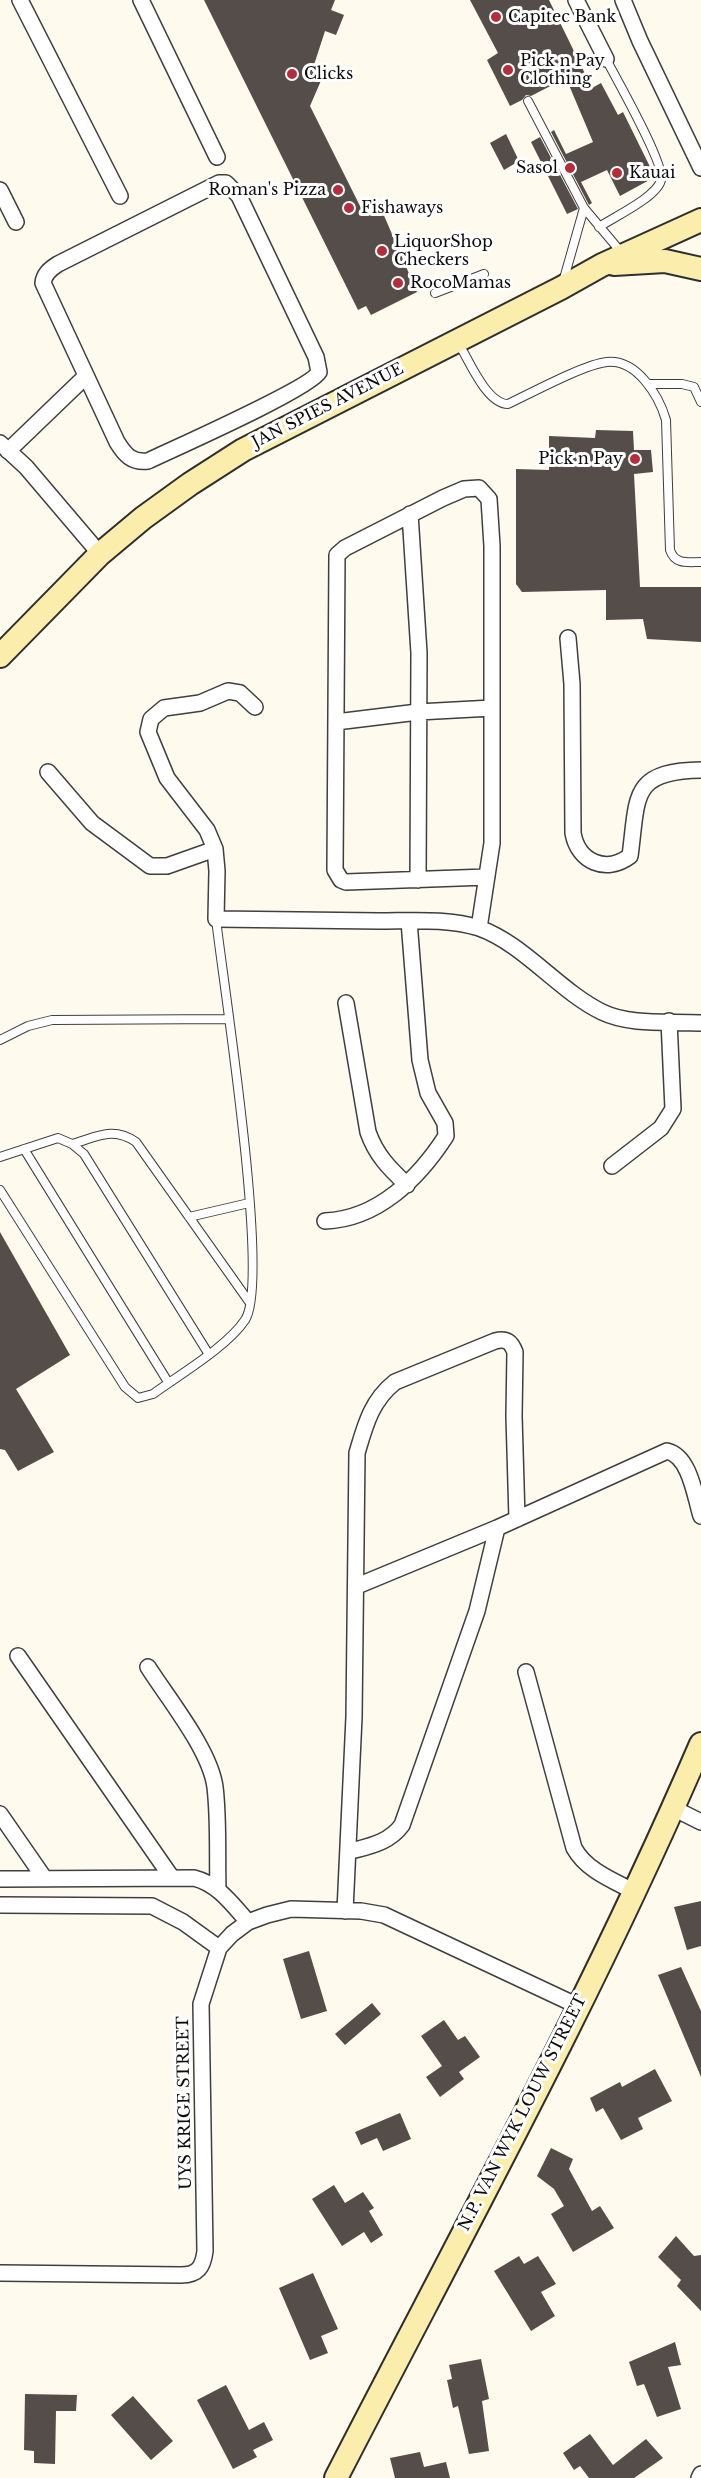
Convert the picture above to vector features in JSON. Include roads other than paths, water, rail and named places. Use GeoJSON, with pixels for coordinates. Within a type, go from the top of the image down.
{"type":"FeatureCollection","features":[{"type":"Feature","properties":{"kind":"street"},"geometry":{"type":"LineString","coordinates":[[21,0],[120,196]]}},
{"type":"Feature","properties":{"kind":"street"},"geometry":{"type":"LineString","coordinates":[[141,0],[217,157]]}},
{"type":"Feature","properties":{"kind":"street"},"geometry":{"type":"LineString","coordinates":[[576,0],[606,59]]}},
{"type":"Feature","properties":{"kind":"street"},"geometry":{"type":"LineString","coordinates":[[623,0],[640,41],[701,168]]}},
{"type":"Feature","properties":{"kind":"street"},"geometry":{"type":"LineString","coordinates":[[226,183],[233,188],[239,196],[316,357],[319,368],[317,376],[268,404],[148,461],[138,462],[130,459],[117,442],[86,376],[43,283],[47,273],[58,264],[206,188],[226,183]]}},
{"type":"Feature","properties":{"kind":"street"},"geometry":{"type":"LineString","coordinates":[[0,190],[16,222]]}},
{"type":"Feature","properties":{"kind":"street","name":"JAN SPIES AVENUE"},"geometry":{"type":"LineString","coordinates":[[0,656],[100,554],[143,518],[243,450],[602,265],[701,220]]}},
{"type":"Feature","properties":{"kind":"street"},"geometry":{"type":"LineString","coordinates":[[602,265],[665,261],[701,269]]}},
{"type":"Feature","properties":{"kind":"street"},"geometry":{"type":"LineString","coordinates":[[86,376],[4,447],[26,467],[100,554]]}},
{"type":"Feature","properties":{"kind":"street"},"geometry":{"type":"LineString","coordinates":[[479,928],[487,878],[492,843],[492,546],[489,499],[479,488],[471,487],[410,514],[337,555],[335,870],[337,876],[346,882],[487,878]]}},
{"type":"Feature","properties":{"kind":"street"},"geometry":{"type":"LineString","coordinates":[[410,514],[419,653],[418,880]]}},
{"type":"Feature","properties":{"kind":"street"},"geometry":{"type":"LineString","coordinates":[[568,638],[572,684],[573,833],[577,849],[583,856],[590,862],[614,864],[630,856],[639,794],[645,784],[653,778],[678,770],[701,770]]}},
{"type":"Feature","properties":{"kind":"street"},"geometry":{"type":"LineString","coordinates":[[255,707],[240,693],[228,691],[200,704],[164,708],[151,719],[148,732],[167,778],[207,830],[215,849],[216,919],[409,921],[479,928],[506,943],[583,1001],[604,1013],[627,1020],[701,1023]]}},
{"type":"Feature","properties":{"kind":"street"},"geometry":{"type":"LineString","coordinates":[[336,722],[418,712],[492,708]]}},
{"type":"Feature","properties":{"kind":"street"},"geometry":{"type":"LineString","coordinates":[[48,772],[92,823],[150,866],[167,866],[215,849]]}},
{"type":"Feature","properties":{"kind":"street"},"geometry":{"type":"LineString","coordinates":[[325,1221],[337,1221],[375,1208],[407,1185],[446,1136],[447,1129],[428,1093],[420,1060],[409,921]]}},
{"type":"Feature","properties":{"kind":"street"},"geometry":{"type":"LineString","coordinates":[[346,1003],[368,1132],[374,1149],[407,1185]]}},
{"type":"Feature","properties":{"kind":"street"},"geometry":{"type":"LineString","coordinates":[[612,1166],[661,1128],[673,1109],[669,1021]]}},
{"type":"Feature","properties":{"kind":"street"},"geometry":{"type":"LineString","coordinates":[[345,1911],[354,1717],[357,1453],[370,1412],[386,1389],[395,1383],[498,1340],[511,1343],[515,1352],[517,1520]]}},
{"type":"Feature","properties":{"kind":"street"},"geometry":{"type":"LineString","coordinates":[[357,1586],[517,1520],[667,1451],[675,1453],[689,1476],[701,1516]]}},
{"type":"Feature","properties":{"kind":"street"},"geometry":{"type":"LineString","coordinates":[[348,1852],[384,1842],[402,1825],[477,1611],[497,1528]]}},
{"type":"Feature","properties":{"kind":"street"},"geometry":{"type":"LineString","coordinates":[[18,1656],[172,1878]]}},
{"type":"Feature","properties":{"kind":"street"},"geometry":{"type":"LineString","coordinates":[[148,1667],[204,1754],[211,1771],[215,1787],[218,1889]]}},
{"type":"Feature","properties":{"kind":"street"},"geometry":{"type":"LineString","coordinates":[[526,1672],[574,1848],[579,1857],[589,1866],[633,1891]]}},
{"type":"Feature","properties":{"kind":"street","name":"N.P. VAN WYK LOUW STREET"},"geometry":{"type":"LineString","coordinates":[[336,2478],[578,2006],[673,1808],[701,1744]]}},
{"type":"Feature","properties":{"kind":"street"},"geometry":{"type":"LineString","coordinates":[[673,1808],[701,1822]]}},
{"type":"Feature","properties":{"kind":"street"},"geometry":{"type":"LineString","coordinates":[[0,1814],[45,1879]]}},
{"type":"Feature","properties":{"kind":"street"},"geometry":{"type":"LineString","coordinates":[[0,1879],[172,1878],[207,1881],[218,1889],[248,1922]]}},
{"type":"Feature","properties":{"kind":"street"},"geometry":{"type":"LineString","coordinates":[[0,1905],[152,1906],[183,1922],[219,1948]]}},
{"type":"Feature","properties":{"kind":"street","name":"UYS KRIGE STREET"},"geometry":{"type":"LineString","coordinates":[[0,2273],[190,2275],[200,2269],[205,2251],[201,2004],[219,1948],[248,1922],[267,1914],[291,1909],[384,1915],[578,2006]]}},
{"type":"Feature","properties":{"kind":"street"},"geometry":{"type":"LineString","coordinates":[[699,2478],[701,2474]]}},
{"type":"Feature","properties":{"kind":"lane"},"geometry":{"type":"LineString","coordinates":[[599,227],[644,199],[662,181],[662,168],[606,59]]}},
{"type":"Feature","properties":{"kind":"lane"},"geometry":{"type":"LineString","coordinates":[[528,101],[584,208],[623,255]]}},
{"type":"Feature","properties":{"kind":"lane"},"geometry":{"type":"LineString","coordinates":[[561,288],[584,208]]}},
{"type":"Feature","properties":{"kind":"lane"},"geometry":{"type":"LineString","coordinates":[[435,293],[484,274]]}},
{"type":"Feature","properties":{"kind":"lane"},"geometry":{"type":"LineString","coordinates":[[456,340],[490,396],[502,404],[508,404],[592,365],[608,362],[622,364],[635,372],[648,384],[661,404],[666,420],[672,556],[679,561],[701,562]]}},
{"type":"Feature","properties":{"kind":"lane"},"geometry":{"type":"LineString","coordinates":[[648,384],[682,384],[694,387],[701,402]]}},
{"type":"Feature","properties":{"kind":"lane"},"geometry":{"type":"LineString","coordinates":[[0,1190],[125,1386],[138,1398],[153,1394],[227,1339],[246,1319],[253,1288],[249,1203],[216,919]]}},
{"type":"Feature","properties":{"kind":"lane"},"geometry":{"type":"LineString","coordinates":[[0,1040],[28,1026],[52,1020],[228,1019]]}},
{"type":"Feature","properties":{"kind":"lane"},"geometry":{"type":"LineString","coordinates":[[72,1144],[115,1132],[125,1134],[135,1142],[250,1303]]}},
{"type":"Feature","properties":{"kind":"lane"},"geometry":{"type":"LineString","coordinates":[[0,1157],[58,1138],[72,1144],[84,1154],[208,1353]]}},
{"type":"Feature","properties":{"kind":"lane"},"geometry":{"type":"LineString","coordinates":[[24,1149],[168,1382]]}},
{"type":"Feature","properties":{"kind":"lane"},"geometry":{"type":"LineString","coordinates":[[189,1217],[249,1203]]}},
{"type":"Feature","properties":{"kind":"place","name":"Capitec Bank"},"geometry":{"type":"Point","coordinates":[496,17]}},
{"type":"Feature","properties":{"kind":"place","name":"Pick n Pay Clothing"},"geometry":{"type":"Point","coordinates":[508,70]}},
{"type":"Feature","properties":{"kind":"place","name":"Clicks"},"geometry":{"type":"Point","coordinates":[292,74]}},
{"type":"Feature","properties":{"kind":"place","name":"Sasol"},"geometry":{"type":"Point","coordinates":[570,168]}},
{"type":"Feature","properties":{"kind":"place","name":"Kauai"},"geometry":{"type":"Point","coordinates":[617,173]}},
{"type":"Feature","properties":{"kind":"place","name":"Roman's Pizza"},"geometry":{"type":"Point","coordinates":[338,190]}},
{"type":"Feature","properties":{"kind":"place","name":"Fishaways"},"geometry":{"type":"Point","coordinates":[349,208]}},
{"type":"Feature","properties":{"kind":"place","name":"LiquorShop Checkers"},"geometry":{"type":"Point","coordinates":[382,251]}},
{"type":"Feature","properties":{"kind":"place","name":"RocoMamas"},"geometry":{"type":"Point","coordinates":[398,283]}},
{"type":"Feature","properties":{"kind":"place","name":"Pick n Pay"},"geometry":{"type":"Point","coordinates":[635,459]}}]}
